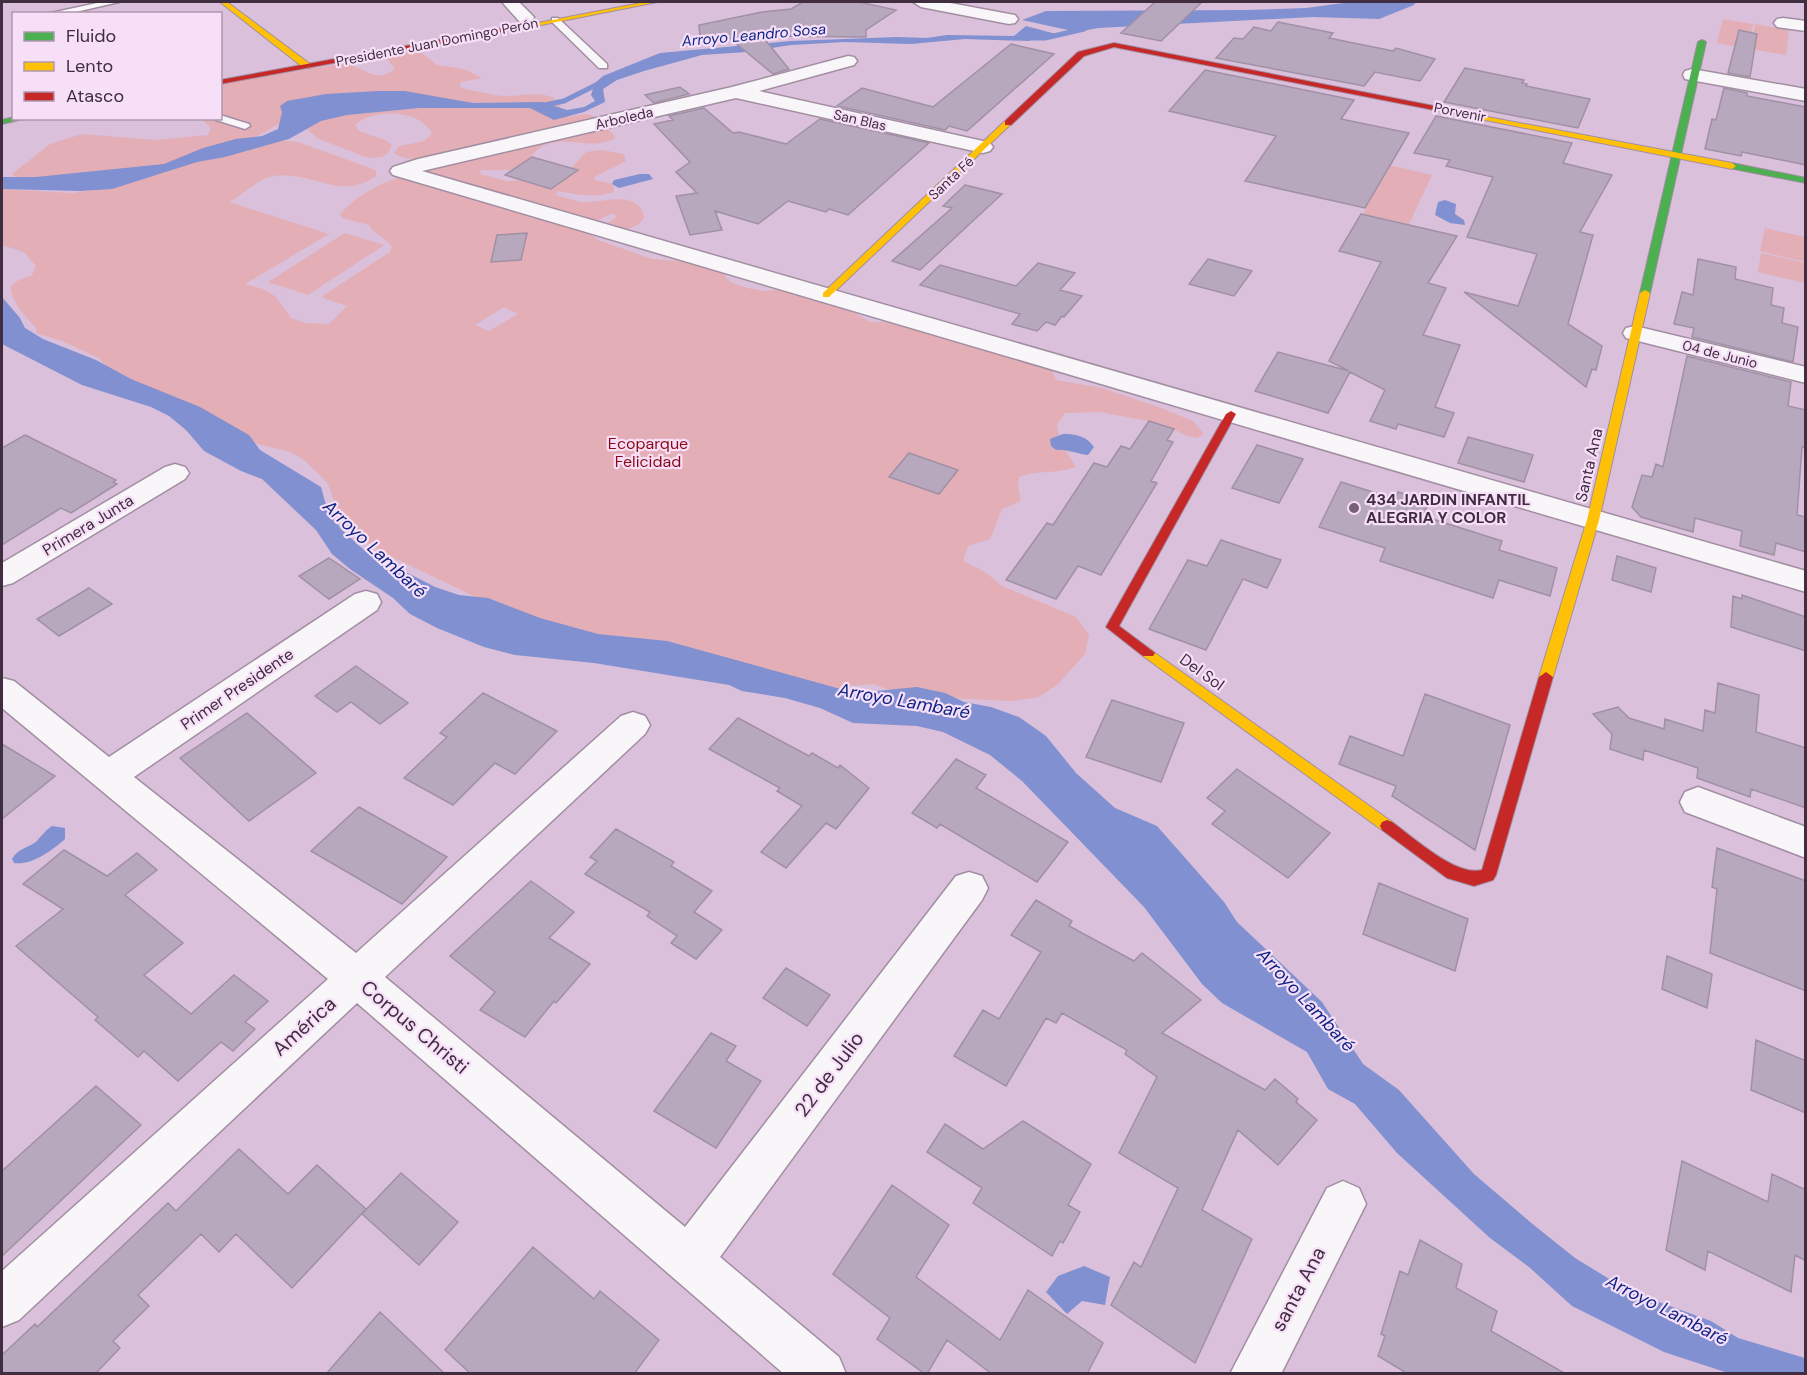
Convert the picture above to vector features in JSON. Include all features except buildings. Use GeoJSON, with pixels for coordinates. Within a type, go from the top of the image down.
{"type":"FeatureCollection","features":[{"type":"Feature","properties":{"kind":"street"},"geometry":{"type":"LineString","coordinates":[[223,2],[303,62]]}},
{"type":"Feature","properties":{"kind":"street"},"geometry":{"type":"LineString","coordinates":[[510,2],[525,17]]}},
{"type":"Feature","properties":{"kind":"street","name":"Presidente Juan Domingo Perón"},"geometry":{"type":"LineString","coordinates":[[475,31],[525,17],[608,2]]}},
{"type":"Feature","properties":{"kind":"street","name":"Presidente Juan Domingo Perón"},"geometry":{"type":"LineString","coordinates":[[222,73],[303,62],[654,2]]}},
{"type":"Feature","properties":{"kind":"street"},"geometry":{"type":"LineString","coordinates":[[921,2],[1009,19]]}},
{"type":"Feature","properties":{"kind":"street"},"geometry":{"type":"LineString","coordinates":[[1783,23],[1806,26]]}},
{"type":"Feature","properties":{"kind":"street","name":"Santa Ana"},"geometry":{"type":"LineString","coordinates":[[1474,879],[1488,875],[1593,520],[1692,75],[1702,42]]}},
{"type":"Feature","properties":{"kind":"street","name":"Santa Fé"},"geometry":{"type":"LineString","coordinates":[[826,295],[1075,60],[1094,49],[1114,45]]}},
{"type":"Feature","properties":{"kind":"street","name":"Porvenir"},"geometry":{"type":"LineString","coordinates":[[1114,45],[1806,181]]}},
{"type":"Feature","properties":{"kind":"street","name":"Arboleda"},"geometry":{"type":"LineString","coordinates":[[826,295],[400,171],[425,163],[736,92],[848,61]]}},
{"type":"Feature","properties":{"kind":"street","name":"Presidente Juan Domingo Perón"},"geometry":{"type":"LineString","coordinates":[[222,82],[303,62]]}},
{"type":"Feature","properties":{"kind":"street"},"geometry":{"type":"LineString","coordinates":[[1692,75],[1806,95]]}},
{"type":"Feature","properties":{"kind":"street","name":"San Blas"},"geometry":{"type":"LineString","coordinates":[[736,92],[983,147]]}},
{"type":"Feature","properties":{"kind":"street"},"geometry":{"type":"LineString","coordinates":[[826,295],[1806,582]]}},
{"type":"Feature","properties":{"kind":"street","name":"04 de Junio"},"geometry":{"type":"LineString","coordinates":[[1635,333],[1806,375]]}},
{"type":"Feature","properties":{"kind":"street","name":"Del Sol"},"geometry":{"type":"LineString","coordinates":[[1231,414],[1112,627],[1452,873],[1474,879]]}},
{"type":"Feature","properties":{"kind":"street","name":"Primera Junta"},"geometry":{"type":"LineString","coordinates":[[2,576],[175,473]]}},
{"type":"Feature","properties":{"kind":"street","name":"Primer Presidente"},"geometry":{"type":"LineString","coordinates":[[108,776],[366,602]]}},
{"type":"Feature","properties":{"kind":"street","name":"Corpus Christi"},"geometry":{"type":"LineString","coordinates":[[2,690],[357,978],[822,1374]]}},
{"type":"Feature","properties":{"kind":"street","name":"América"},"geometry":{"type":"LineString","coordinates":[[2,1303],[633,725]]}},
{"type":"Feature","properties":{"kind":"street"},"geometry":{"type":"LineString","coordinates":[[1698,802],[1806,843]]}},
{"type":"Feature","properties":{"kind":"street","name":"22 de Julio"},"geometry":{"type":"LineString","coordinates":[[689,1260],[969,888]]}},
{"type":"Feature","properties":{"kind":"street","name":"santa Ana"},"geometry":{"type":"LineString","coordinates":[[1254,1374],[1343,1204]]}},
{"type":"Feature","properties":{"kind":"lane"},"geometry":{"type":"LineString","coordinates":[[61,12],[114,2]]}},
{"type":"Feature","properties":{"kind":"lane"},"geometry":{"type":"LineString","coordinates":[[555,20],[603,66]]}},
{"type":"Feature","properties":{"kind":"lane"},"geometry":{"type":"LineString","coordinates":[[222,119],[245,126]]}},
{"type":"Feature","properties":{"kind":"green space"},"geometry":{"type":"Polygon","coordinates":[[[1723,19],[1753,24],[1749,49],[1717,43],[1723,19]]]}},
{"type":"Feature","properties":{"kind":"green space"},"geometry":{"type":"Polygon","coordinates":[[[1755,24],[1789,30],[1786,55],[1751,49],[1755,24]]]}},
{"type":"Feature","properties":{"kind":"green space","name":"Ecoparque Felicidad"},"geometry":{"type":"Polygon","coordinates":[[[402,51],[422,53],[437,65],[464,69],[482,78],[461,82],[459,85],[462,88],[504,96],[543,95],[556,100],[561,106],[556,112],[562,117],[587,114],[593,116],[615,136],[614,139],[594,144],[564,142],[545,145],[536,151],[523,170],[481,170],[480,174],[507,181],[532,180],[569,171],[586,152],[602,150],[624,154],[626,161],[594,177],[595,180],[612,184],[613,192],[592,196],[557,191],[556,195],[585,202],[630,201],[641,210],[644,218],[630,228],[619,230],[602,228],[616,217],[613,213],[598,220],[589,220],[545,206],[528,204],[466,188],[454,179],[428,172],[421,162],[403,158],[394,153],[399,146],[424,141],[432,134],[418,120],[408,116],[384,114],[363,119],[355,125],[359,131],[385,140],[392,145],[388,153],[382,157],[368,158],[317,138],[305,127],[284,121],[254,138],[298,142],[370,168],[376,171],[376,176],[362,183],[338,186],[288,175],[273,176],[256,183],[229,202],[329,234],[245,284],[263,289],[275,296],[291,318],[305,323],[329,324],[347,306],[321,297],[390,252],[392,247],[369,225],[342,218],[340,214],[368,191],[401,177],[582,229],[598,240],[652,259],[703,263],[719,268],[730,282],[747,288],[765,291],[785,289],[852,308],[855,313],[870,322],[925,323],[1050,367],[1056,380],[1102,388],[1193,421],[1204,434],[1196,438],[1163,424],[1100,412],[1065,413],[1057,425],[1058,432],[1064,448],[1076,467],[1019,477],[1021,501],[1002,509],[990,539],[968,546],[963,561],[985,572],[1002,586],[1076,617],[1089,635],[1085,654],[1058,684],[1039,697],[1012,701],[901,694],[873,684],[848,686],[825,693],[604,641],[482,600],[386,554],[354,534],[337,508],[327,482],[304,460],[290,452],[254,443],[158,395],[107,367],[99,358],[62,341],[36,333],[36,328],[16,303],[11,286],[32,275],[36,266],[24,252],[2,245],[2,189],[72,193],[92,190],[20,180],[12,174],[50,144],[82,134],[156,140],[208,135],[211,128],[203,120],[222,120],[222,83],[346,63],[376,75],[382,75],[395,69],[384,55],[402,51]],[[526,233],[497,235],[491,261],[521,260],[526,233]],[[504,307],[475,325],[489,331],[518,314],[504,307]],[[909,453],[890,477],[939,494],[958,470],[909,453]]]}},
{"type":"Feature","properties":{"kind":"green space"},"geometry":{"type":"Polygon","coordinates":[[[1388,165],[1432,175],[1409,224],[1363,214],[1388,165]]]}},
{"type":"Feature","properties":{"kind":"green space"},"geometry":{"type":"Polygon","coordinates":[[[1765,228],[1805,237],[1805,262],[1760,251],[1765,228]]]}},
{"type":"Feature","properties":{"kind":"green space"},"geometry":{"type":"Polygon","coordinates":[[[345,233],[384,245],[308,295],[268,282],[345,233]]]}},
{"type":"Feature","properties":{"kind":"green space"},"geometry":{"type":"Polygon","coordinates":[[[1761,253],[1805,263],[1805,283],[1758,272],[1761,253]]]}},
{"type":"Feature","properties":{"kind":"water"},"geometry":{"type":"Polygon","coordinates":[[[1351,2],[1416,2],[1414,5],[1379,19],[1313,17],[1098,28],[1077,32],[1022,20],[1046,11],[1247,10],[1306,8],[1351,2]]]}},
{"type":"Feature","properties":{"kind":"water"},"geometry":{"type":"Polygon","coordinates":[[[1026,26],[1056,34],[1028,41],[965,39],[911,44],[845,42],[791,45],[746,52],[702,55],[617,80],[603,89],[605,102],[584,112],[554,120],[530,108],[419,108],[347,115],[321,121],[289,139],[225,157],[197,162],[112,189],[80,191],[2,189],[2,177],[36,177],[164,164],[203,148],[236,139],[262,136],[278,129],[282,112],[280,106],[287,101],[326,94],[405,91],[473,103],[542,102],[567,110],[584,107],[595,101],[591,95],[595,83],[603,76],[660,53],[791,41],[927,38],[947,35],[1014,36],[1026,26]]]}},
{"type":"Feature","properties":{"kind":"water"},"geometry":{"type":"Polygon","coordinates":[[[649,174],[653,179],[619,188],[612,184],[614,180],[649,174]]]}},
{"type":"Feature","properties":{"kind":"water"},"geometry":{"type":"Polygon","coordinates":[[[1445,200],[1456,204],[1455,214],[1464,220],[1465,225],[1450,223],[1435,215],[1438,202],[1445,200]]]}},
{"type":"Feature","properties":{"kind":"water","name":"Arroyo Lambaré"},"geometry":{"type":"Polygon","coordinates":[[[2,297],[20,318],[25,328],[43,339],[200,407],[249,435],[260,450],[321,487],[326,505],[341,529],[365,551],[435,587],[459,595],[488,598],[540,618],[598,634],[667,641],[855,693],[917,687],[945,693],[964,702],[991,707],[1019,717],[1046,736],[1076,773],[1115,808],[1157,826],[1224,902],[1237,922],[1322,1002],[1363,1064],[1399,1090],[1474,1174],[1530,1222],[1575,1258],[1611,1280],[1656,1301],[1711,1321],[1738,1338],[1805,1358],[1805,1373],[1728,1373],[1664,1352],[1572,1306],[1529,1267],[1490,1238],[1397,1153],[1355,1104],[1328,1089],[1307,1052],[1222,1003],[1202,984],[1144,907],[1022,781],[990,755],[943,732],[917,726],[853,723],[820,708],[785,698],[742,691],[729,685],[594,663],[515,655],[484,647],[437,628],[410,614],[393,598],[332,554],[316,530],[262,479],[241,471],[204,451],[186,430],[169,416],[151,407],[82,385],[2,344],[2,297]]]}},
{"type":"Feature","properties":{"kind":"water"},"geometry":{"type":"Polygon","coordinates":[[[1063,434],[1081,436],[1094,447],[1088,455],[1056,450],[1051,446],[1050,439],[1063,434]]]}},
{"type":"Feature","properties":{"kind":"water"},"geometry":{"type":"Polygon","coordinates":[[[52,826],[65,828],[65,839],[34,860],[14,863],[12,859],[17,853],[37,841],[52,826]]]}},
{"type":"Feature","properties":{"kind":"water"},"geometry":{"type":"Polygon","coordinates":[[[1084,1266],[1110,1277],[1105,1305],[1082,1301],[1067,1314],[1046,1292],[1058,1276],[1084,1266]]]}},
{"type":"Feature","properties":{"kind":"waterway","name":"Arroyo Leandro Sosa"},"geometry":{"type":"LineString","coordinates":[[1030,38],[1045,38],[1084,29]]}},
{"type":"Feature","properties":{"kind":"waterway","name":"Arroyo Leandro Sosa"},"geometry":{"type":"LineString","coordinates":[[540,106],[564,101],[602,82]]}},
{"type":"Feature","properties":{"kind":"traffic: fast"},"geometry":{"type":"LineString","coordinates":[[1645,293],[1702,42]]}},
{"type":"Feature","properties":{"kind":"traffic: fast"},"geometry":{"type":"LineString","coordinates":[[2,122],[12,120]]}},
{"type":"Feature","properties":{"kind":"traffic: fast"},"geometry":{"type":"LineString","coordinates":[[1732,166],[1806,181]]}},
{"type":"Feature","properties":{"kind":"traffic: slow"},"geometry":{"type":"LineString","coordinates":[[223,2],[307,66]]}},
{"type":"Feature","properties":{"kind":"traffic: slow"},"geometry":{"type":"LineString","coordinates":[[531,25],[654,2]]}},
{"type":"Feature","properties":{"kind":"traffic: slow"},"geometry":{"type":"LineString","coordinates":[[1480,117],[1732,166]]}},
{"type":"Feature","properties":{"kind":"traffic: slow"},"geometry":{"type":"LineString","coordinates":[[826,295],[1008,123]]}},
{"type":"Feature","properties":{"kind":"traffic: slow"},"geometry":{"type":"LineString","coordinates":[[1546,677],[1593,520],[1645,293]]}},
{"type":"Feature","properties":{"kind":"traffic: slow"},"geometry":{"type":"LineString","coordinates":[[1148,653],[1387,826]]}},
{"type":"Feature","properties":{"kind":"traffic: jam"},"geometry":{"type":"LineString","coordinates":[[222,82],[531,25]]}},
{"type":"Feature","properties":{"kind":"traffic: jam"},"geometry":{"type":"LineString","coordinates":[[1008,123],[1081,54],[1114,45],[1480,117]]}},
{"type":"Feature","properties":{"kind":"traffic: jam"},"geometry":{"type":"LineString","coordinates":[[1148,653],[1112,627],[1231,414]]}},
{"type":"Feature","properties":{"kind":"traffic: jam"},"geometry":{"type":"LineString","coordinates":[[1387,826],[1452,873],[1474,879],[1488,875],[1546,677]]}},
{"type":"Feature","properties":{"kind":"place","name":"434 JARDIN INFANTIL ALEGRIA Y COLOR"},"geometry":{"type":"Point","coordinates":[1354,508]}}]}
